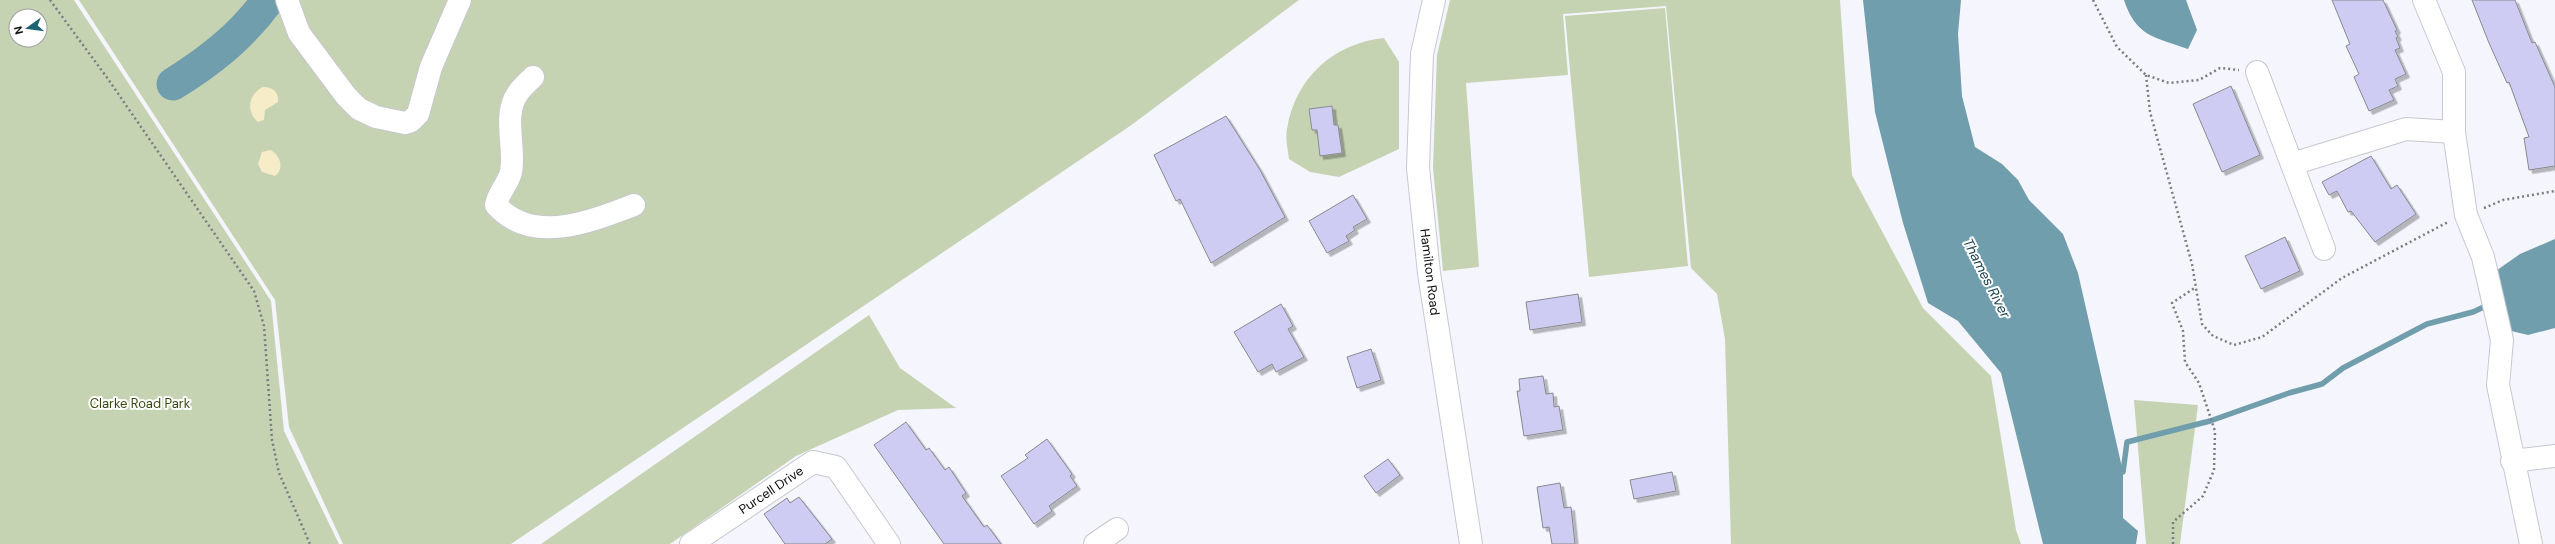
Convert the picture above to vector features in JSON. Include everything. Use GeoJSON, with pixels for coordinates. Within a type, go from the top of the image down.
{"type":"FeatureCollection","features":[{"type":"Feature","properties":{"kind":"street"},"geometry":{"type":"LineString","coordinates":[[287,0],[299,33],[346,96],[359,109],[376,117],[405,123],[411,121],[418,114],[431,67],[460,0]]}},
{"type":"Feature","properties":{"kind":"street","name":"Hamilton Road"},"geometry":{"type":"LineString","coordinates":[[1434,0],[1422,54],[1418,168],[1431,285],[1471,544]]}},
{"type":"Feature","properties":{"kind":"street"},"geometry":{"type":"LineString","coordinates":[[2424,0],[2454,72],[2454,132],[2466,215],[2483,257],[2502,340],[2498,385],[2512,461],[2531,544]]}},
{"type":"Feature","properties":{"kind":"street"},"geometry":{"type":"LineString","coordinates":[[2257,72],[2324,249]]}},
{"type":"Feature","properties":{"kind":"street"},"geometry":{"type":"LineString","coordinates":[[533,77],[517,94],[511,108],[513,163],[510,174],[497,198],[496,205],[503,212],[519,221],[537,228],[547,229],[589,222],[634,205]]}},
{"type":"Feature","properties":{"kind":"street"},"geometry":{"type":"LineString","coordinates":[[2292,164],[2406,129],[2454,132]]}},
{"type":"Feature","properties":{"kind":"street"},"geometry":{"type":"LineString","coordinates":[[2512,461],[2555,456]]}},
{"type":"Feature","properties":{"kind":"street","name":"Purcell Drive"},"geometry":{"type":"LineString","coordinates":[[691,544],[812,462],[836,467],[888,544]]}},
{"type":"Feature","properties":{"kind":"street"},"geometry":{"type":"LineString","coordinates":[[1095,544],[1117,529]]}},
{"type":"Feature","properties":{"kind":"path"},"geometry":{"type":"LineString","coordinates":[[50,0],[108,79],[254,291],[264,326],[272,440],[279,473],[310,544]]}},
{"type":"Feature","properties":{"kind":"path"},"geometry":{"type":"LineString","coordinates":[[2093,0],[2117,47],[2146,75],[2169,83],[2199,80],[2220,68],[2257,72]]}},
{"type":"Feature","properties":{"kind":"path"},"geometry":{"type":"LineString","coordinates":[[2146,75],[2150,112],[2192,264],[2202,324],[2212,336],[2234,345],[2262,337],[2342,278],[2445,223],[2503,200],[2555,191]]}},
{"type":"Feature","properties":{"kind":"path"},"geometry":{"type":"LineString","coordinates":[[2173,544],[2173,522],[2203,496],[2214,470],[2215,431],[2209,409],[2199,383],[2185,362],[2183,331],[2172,303],[2196,287]]}},
{"type":"Feature","properties":{"kind":"green space","name":"Clarke Road Park"},"geometry":{"type":"Polygon","coordinates":[[[0,0],[74,0],[271,301],[284,431],[339,544],[0,544],[0,0]]]}},
{"type":"Feature","properties":{"kind":"green space"},"geometry":{"type":"Polygon","coordinates":[[[79,0],[1299,0],[1130,126],[511,544],[343,544],[289,427],[275,300],[79,0]]]}},
{"type":"Feature","properties":{"kind":"green space"},"geometry":{"type":"Polygon","coordinates":[[[1450,0],[1840,0],[1852,175],[1923,308],[1991,376],[2016,530],[2021,544],[1731,544],[1725,339],[1717,294],[1691,268],[1666,6],[1563,14],[1568,75],[1466,83],[1479,267],[1443,271],[1433,168],[1437,55],[1450,0]]]}},
{"type":"Feature","properties":{"kind":"green space"},"geometry":{"type":"Polygon","coordinates":[[[1665,8],[1688,266],[1589,277],[1565,16],[1665,8]]]}},
{"type":"Feature","properties":{"kind":"green space"},"geometry":{"type":"Polygon","coordinates":[[[1384,38],[1399,62],[1399,149],[1339,177],[1310,172],[1289,159],[1286,133],[1291,111],[1298,94],[1308,79],[1320,66],[1333,56],[1349,47],[1366,41],[1384,38]]]}},
{"type":"Feature","properties":{"kind":"green space"},"geometry":{"type":"Polygon","coordinates":[[[869,315],[900,368],[956,408],[898,410],[796,456],[670,544],[541,544],[869,315]]]}},
{"type":"Feature","properties":{"kind":"green space"},"geometry":{"type":"Polygon","coordinates":[[[2134,400],[2198,405],[2180,544],[2146,544],[2134,400]]]}},
{"type":"Feature","properties":{"kind":"sand"},"geometry":{"type":"Polygon","coordinates":[[[263,87],[270,88],[275,91],[278,102],[265,110],[264,120],[258,122],[251,113],[250,103],[254,94],[263,87]]]}},
{"type":"Feature","properties":{"kind":"sand"},"geometry":{"type":"Polygon","coordinates":[[[270,150],[279,158],[280,162],[280,170],[275,176],[262,172],[258,164],[262,152],[270,150]]]}},
{"type":"Feature","properties":{"kind":"water","name":"Thames River"},"geometry":{"type":"Polygon","coordinates":[[[1863,0],[1961,0],[1958,34],[1962,96],[1975,147],[2002,164],[2018,180],[2029,200],[2063,234],[2078,273],[2123,472],[2123,518],[2138,531],[2136,544],[2043,544],[2001,373],[1958,321],[1928,303],[1903,223],[1875,112],[1863,0]]]}},
{"type":"Feature","properties":{"kind":"water"},"geometry":{"type":"Polygon","coordinates":[[[2124,0],[2186,0],[2197,30],[2188,49],[2156,38],[2141,29],[2134,22],[2124,0]]]}},
{"type":"Feature","properties":{"kind":"water"},"geometry":{"type":"Polygon","coordinates":[[[2555,239],[2555,328],[2528,335],[2499,328],[2490,275],[2520,254],[2555,239]]]}},
{"type":"Feature","properties":{"kind":"building"},"geometry":{"type":"Polygon","coordinates":[[[2332,0],[2383,0],[2397,30],[2395,31],[2398,37],[2396,38],[2400,48],[2395,50],[2406,74],[2395,79],[2398,86],[2389,90],[2394,100],[2369,111],[2354,77],[2359,74],[2346,46],[2350,44],[2332,0]]]}},
{"type":"Feature","properties":{"kind":"building"},"geometry":{"type":"Polygon","coordinates":[[[2472,0],[2515,0],[2532,43],[2535,42],[2555,87],[2555,166],[2529,170],[2524,138],[2529,137],[2509,82],[2507,83],[2472,0]]]}},
{"type":"Feature","properties":{"kind":"building"},"geometry":{"type":"Polygon","coordinates":[[[2231,86],[2260,155],[2222,172],[2193,104],[2231,86]]]}},
{"type":"Feature","properties":{"kind":"building"},"geometry":{"type":"Polygon","coordinates":[[[1332,106],[1334,125],[1338,125],[1342,153],[1320,156],[1317,130],[1312,130],[1309,109],[1332,106]]]}},
{"type":"Feature","properties":{"kind":"building"},"geometry":{"type":"Polygon","coordinates":[[[1226,116],[1260,170],[1285,217],[1211,263],[1180,199],[1176,201],[1154,155],[1226,116]]]}},
{"type":"Feature","properties":{"kind":"building"},"geometry":{"type":"Polygon","coordinates":[[[2371,156],[2391,189],[2397,185],[2416,214],[2375,242],[2351,211],[2348,212],[2337,191],[2329,195],[2322,182],[2371,156]]]}},
{"type":"Feature","properties":{"kind":"building"},"geometry":{"type":"Polygon","coordinates":[[[1353,195],[1367,219],[1353,227],[1355,230],[1346,236],[1349,241],[1327,253],[1309,221],[1353,195]]]}},
{"type":"Feature","properties":{"kind":"building"},"geometry":{"type":"Polygon","coordinates":[[[2285,237],[2300,271],[2261,289],[2245,256],[2285,237]]]}},
{"type":"Feature","properties":{"kind":"building"},"geometry":{"type":"Polygon","coordinates":[[[1578,294],[1582,322],[1530,330],[1526,302],[1578,294]]]}},
{"type":"Feature","properties":{"kind":"building"},"geometry":{"type":"Polygon","coordinates":[[[1281,304],[1293,326],[1288,329],[1304,357],[1276,372],[1272,364],[1258,372],[1234,332],[1281,304]]]}},
{"type":"Feature","properties":{"kind":"building"},"geometry":{"type":"Polygon","coordinates":[[[1371,349],[1381,380],[1357,388],[1347,357],[1371,349]]]}},
{"type":"Feature","properties":{"kind":"building"},"geometry":{"type":"Polygon","coordinates":[[[1543,376],[1546,394],[1553,393],[1554,407],[1559,406],[1563,430],[1524,436],[1517,391],[1520,391],[1519,379],[1543,376]]]}},
{"type":"Feature","properties":{"kind":"building"},"geometry":{"type":"Polygon","coordinates":[[[906,422],[926,450],[929,448],[945,470],[949,467],[966,493],[962,496],[984,527],[987,525],[1001,544],[944,544],[874,445],[906,422]]]}},
{"type":"Feature","properties":{"kind":"building"},"geometry":{"type":"Polygon","coordinates":[[[1047,439],[1072,474],[1070,476],[1077,486],[1049,506],[1052,511],[1034,524],[1001,476],[1028,458],[1025,455],[1047,439]]]}},
{"type":"Feature","properties":{"kind":"building"},"geometry":{"type":"Polygon","coordinates":[[[1388,459],[1400,475],[1376,493],[1364,476],[1388,459]]]}},
{"type":"Feature","properties":{"kind":"building"},"geometry":{"type":"Polygon","coordinates":[[[1672,472],[1676,491],[1634,499],[1630,480],[1672,472]]]}},
{"type":"Feature","properties":{"kind":"building"},"geometry":{"type":"Polygon","coordinates":[[[1560,483],[1564,508],[1571,507],[1575,544],[1552,544],[1549,527],[1543,528],[1537,487],[1560,483]]]}},
{"type":"Feature","properties":{"kind":"building"},"geometry":{"type":"Polygon","coordinates":[[[799,497],[832,539],[825,544],[785,544],[764,514],[787,498],[790,503],[799,497]]]}},
{"type":"Feature","properties":{"kind":"waterway"},"geometry":{"type":"LineString","coordinates":[[173,84],[225,47],[258,13],[268,0]]}},
{"type":"Feature","properties":{"kind":"waterway"},"geometry":{"type":"LineString","coordinates":[[2123,472],[2127,442],[2210,421],[2289,393],[2322,384],[2343,368],[2427,324],[2473,312],[2488,305]]}}]}
